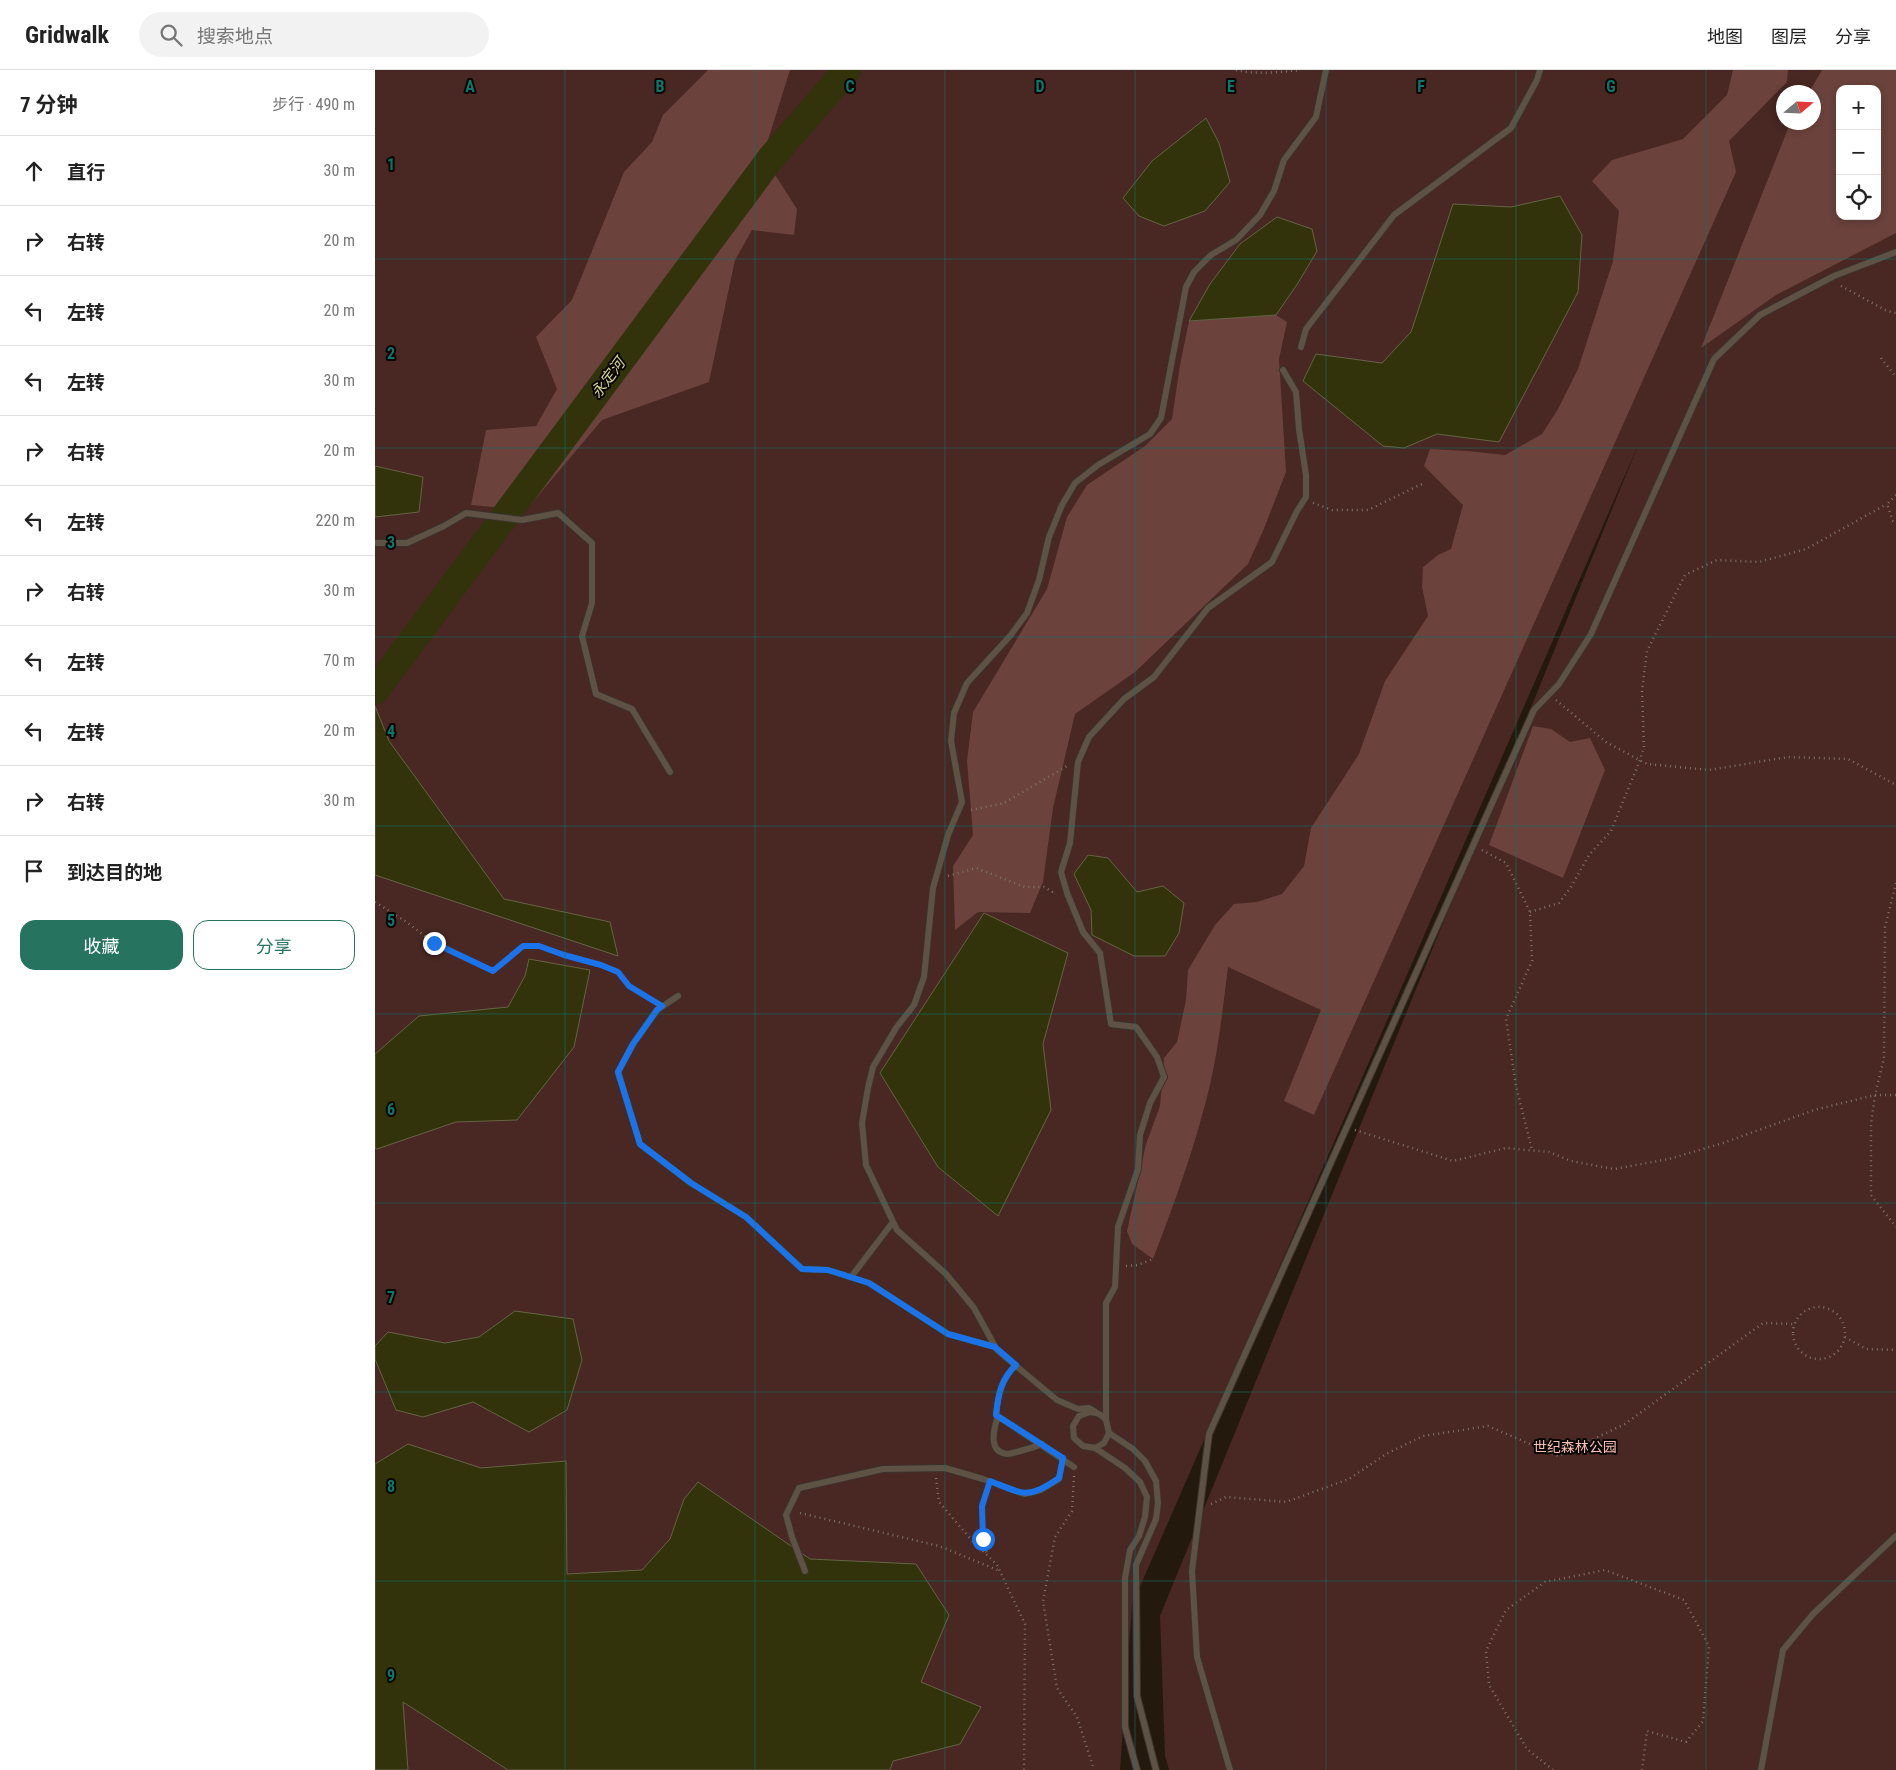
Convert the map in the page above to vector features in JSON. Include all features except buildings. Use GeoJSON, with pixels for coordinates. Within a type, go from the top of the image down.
{"type":"FeatureCollection","features":[{"type":"Feature","properties":{"kind":"lane"},"geometry":{"type":"LineString","coordinates":[[1106,1420],[1089,1408],[1078,1409],[1057,1400],[995,1347],[974,1308],[946,1274],[897,1230],[867,1165],[862,1123],[873,1067],[896,1028],[914,1005],[924,977],[935,881],[947,835],[962,802],[951,741],[954,713],[967,683],[1010,636],[1027,613],[1039,580],[1049,537],[1062,505],[1075,482],[1098,465],[1150,434],[1161,418],[1186,287],[1194,272],[1211,256],[1235,240],[1260,215],[1274,192],[1284,160],[1316,117],[1325,70]]}},
{"type":"Feature","properties":{"kind":"lane"},"geometry":{"type":"LineString","coordinates":[[1301,347],[1306,329],[1394,215],[1511,128],[1537,80],[1540,70]]}},
{"type":"Feature","properties":{"kind":"lane"},"geometry":{"type":"LineString","coordinates":[[1230,1770],[1197,1657],[1192,1571],[1209,1434],[1534,710],[1559,684],[1591,634],[1714,359],[1761,316],[1829,279],[1896,252]]}},
{"type":"Feature","properties":{"kind":"lane"},"geometry":{"type":"LineString","coordinates":[[1097,1413],[1090,1412],[1079,1416],[1073,1426],[1078,1443],[1089,1448],[1095,1448],[1104,1443],[1109,1433],[1106,1420],[1106,1303],[1115,1287],[1118,1227],[1138,1168],[1140,1135],[1150,1103],[1164,1077],[1157,1057],[1136,1027],[1111,1024],[1100,953],[1083,932],[1061,872],[1070,843],[1078,762],[1089,738],[1124,698],[1154,677],[1208,608],[1272,562],[1297,511],[1307,497],[1296,392],[1283,370]]}},
{"type":"Feature","properties":{"kind":"lane"},"geometry":{"type":"LineString","coordinates":[[375,543],[407,543],[444,526],[466,512],[522,520],[559,513],[592,543],[591,603],[582,636],[596,694],[632,709],[670,772]]}},
{"type":"Feature","properties":{"kind":"lane"},"geometry":{"type":"LineString","coordinates":[[678,996],[657,1010],[633,1044],[618,1072],[640,1144],[691,1183],[746,1217],[802,1269],[828,1270],[869,1283],[948,1334],[995,1347]]}},
{"type":"Feature","properties":{"kind":"lane"},"geometry":{"type":"LineString","coordinates":[[851,1277],[893,1222]]}},
{"type":"Feature","properties":{"kind":"lane"},"geometry":{"type":"LineString","coordinates":[[1016,1365],[1007,1374],[1001,1387],[997,1398],[996,1415],[1075,1467]]}},
{"type":"Feature","properties":{"kind":"lane"},"geometry":{"type":"LineString","coordinates":[[998,1416],[993,1430],[993,1443],[998,1450],[1009,1454],[1042,1444]]}},
{"type":"Feature","properties":{"kind":"lane"},"geometry":{"type":"LineString","coordinates":[[1109,1433],[1145,1461],[1156,1482],[1158,1503],[1156,1519],[1136,1565],[1137,1696],[1156,1770]]}},
{"type":"Feature","properties":{"kind":"lane"},"geometry":{"type":"LineString","coordinates":[[1095,1448],[1125,1468],[1140,1482],[1147,1497],[1145,1517],[1139,1536],[1130,1550],[1125,1578],[1125,1727],[1137,1770]]}},
{"type":"Feature","properties":{"kind":"lane"},"geometry":{"type":"LineString","coordinates":[[805,1571],[786,1515],[799,1488],[883,1469],[945,1468],[990,1481],[1024,1494],[1041,1490],[1059,1478],[1063,1458]]}},
{"type":"Feature","properties":{"kind":"lane"},"geometry":{"type":"LineString","coordinates":[[1761,1770],[1783,1650],[1813,1614],[1896,1536]]}},
{"type":"Feature","properties":{"kind":"path"},"geometry":{"type":"LineString","coordinates":[[1236,70],[1244,72],[1276,72],[1301,70]]}},
{"type":"Feature","properties":{"kind":"path"},"geometry":{"type":"LineString","coordinates":[[1829,279],[1887,311],[1896,313]]}},
{"type":"Feature","properties":{"kind":"path"},"geometry":{"type":"LineString","coordinates":[[1881,358],[1896,377]]}},
{"type":"Feature","properties":{"kind":"path"},"geometry":{"type":"LineString","coordinates":[[1304,501],[1332,510],[1368,510],[1421,484]]}},
{"type":"Feature","properties":{"kind":"path"},"geometry":{"type":"LineString","coordinates":[[1530,912],[1559,903],[1571,887],[1589,855],[1611,831],[1644,747],[1642,690],[1647,651],[1685,575],[1717,560],[1759,562],[1806,549],[1887,504],[1896,495]]}},
{"type":"Feature","properties":{"kind":"path"},"geometry":{"type":"LineString","coordinates":[[1887,504],[1893,521],[1896,522]]}},
{"type":"Feature","properties":{"kind":"path"},"geometry":{"type":"LineString","coordinates":[[1549,695],[1606,742],[1647,764],[1709,770],[1789,757],[1848,759],[1896,785]]}},
{"type":"Feature","properties":{"kind":"path"},"geometry":{"type":"LineString","coordinates":[[957,813],[1004,803],[1080,757]]}},
{"type":"Feature","properties":{"kind":"path"},"geometry":{"type":"LineString","coordinates":[[1474,845],[1506,863],[1530,912],[1532,961],[1506,1019],[1516,1086],[1532,1150]]}},
{"type":"Feature","properties":{"kind":"path"},"geometry":{"type":"LineString","coordinates":[[935,881],[960,871],[976,868],[1025,887],[1044,888],[1057,894],[1068,895]]}},
{"type":"Feature","properties":{"kind":"path"},"geometry":{"type":"LineString","coordinates":[[1896,883],[1885,927],[1884,1058],[1875,1095],[1871,1124],[1871,1195],[1896,1227]]}},
{"type":"Feature","properties":{"kind":"path"},"geometry":{"type":"LineString","coordinates":[[375,902],[405,921],[434,943],[493,971],[523,946],[539,946],[618,972],[629,986],[662,1006]]}},
{"type":"Feature","properties":{"kind":"path"},"geometry":{"type":"LineString","coordinates":[[1347,1127],[1453,1160],[1506,1148],[1549,1152],[1571,1161],[1614,1168],[1669,1159],[1723,1143],[1814,1110],[1875,1095],[1896,1095]]}},
{"type":"Feature","properties":{"kind":"path"},"geometry":{"type":"LineString","coordinates":[[1116,1267],[1138,1265],[1153,1259]]}},
{"type":"Feature","properties":{"kind":"path"},"geometry":{"type":"LineString","coordinates":[[1821,1307],[1829,1310],[1842,1321],[1845,1337],[1837,1352],[1829,1357],[1813,1358],[1805,1355],[1798,1349],[1793,1333],[1795,1324],[1805,1311],[1821,1307]]}},
{"type":"Feature","properties":{"kind":"path"},"geometry":{"type":"LineString","coordinates":[[1200,1508],[1225,1497],[1287,1502],[1349,1479],[1386,1454],[1423,1436],[1487,1426],[1558,1456],[1625,1424],[1763,1323],[1795,1324]]}},
{"type":"Feature","properties":{"kind":"path"},"geometry":{"type":"LineString","coordinates":[[1845,1337],[1866,1349],[1896,1350]]}},
{"type":"Feature","properties":{"kind":"path"},"geometry":{"type":"LineString","coordinates":[[1075,1467],[1072,1511],[1055,1538],[1043,1601],[1057,1688],[1077,1717],[1094,1770]]}},
{"type":"Feature","properties":{"kind":"path"},"geometry":{"type":"LineString","coordinates":[[938,1469],[936,1475],[939,1502],[967,1536],[997,1565],[1025,1624],[1025,1770]]}},
{"type":"Feature","properties":{"kind":"path"},"geometry":{"type":"LineString","coordinates":[[987,1556],[983,1539],[982,1506],[990,1481]]}},
{"type":"Feature","properties":{"kind":"path"},"geometry":{"type":"LineString","coordinates":[[789,1510],[939,1546],[1000,1571]]}},
{"type":"Feature","properties":{"kind":"path"},"geometry":{"type":"LineString","coordinates":[[1553,1770],[1527,1750],[1489,1685],[1486,1651],[1506,1610],[1545,1582],[1605,1570],[1684,1600],[1709,1646],[1703,1721],[1686,1742],[1647,1731],[1642,1770]]}},
{"type":"Feature","properties":{"kind":"green space","name":"世纪森林公园"},"geometry":{"type":"Polygon","coordinates":[[[375,70],[1896,70],[1896,1770],[1169,1770],[1165,1756],[1160,1616],[1639,443],[1132,1605],[1120,1770],[375,1770],[375,70]]]}},
{"type":"Feature","properties":{"kind":"shaded area"},"geometry":{"type":"Polygon","coordinates":[[[708,70],[790,70],[763,156],[797,209],[794,235],[752,230],[735,260],[709,382],[602,420],[526,510],[471,505],[486,430],[536,426],[557,389],[536,337],[572,300],[624,172],[652,142],[663,115],[708,70]]]}},
{"type":"Feature","properties":{"kind":"shaded area"},"geometry":{"type":"Polygon","coordinates":[[[1733,70],[1788,70],[1787,82],[1784,85],[1776,85],[1776,93],[1729,141],[1736,172],[1314,1115],[1284,1101],[1321,1010],[1228,967],[1221,1026],[1210,1085],[1184,1173],[1153,1259],[1132,1244],[1127,1231],[1146,1144],[1160,1106],[1164,1058],[1177,1042],[1186,1000],[1188,970],[1215,925],[1234,904],[1257,902],[1282,894],[1304,866],[1311,828],[1359,754],[1385,681],[1428,616],[1422,587],[1423,567],[1438,555],[1451,549],[1463,505],[1424,466],[1430,449],[1505,455],[1542,434],[1558,409],[1578,369],[1613,261],[1619,211],[1592,181],[1612,160],[1683,139],[1727,95],[1733,70]]]}},
{"type":"Feature","properties":{"kind":"shaded area"},"geometry":{"type":"Polygon","coordinates":[[[1822,70],[1896,70],[1896,233],[1776,295],[1701,348],[1787,130],[1821,130],[1821,85],[1813,85],[1822,70]]]}},
{"type":"Feature","properties":{"kind":"shaded area"},"geometry":{"type":"Polygon","coordinates":[[[1206,118],[1219,143],[1230,182],[1205,211],[1164,226],[1139,216],[1123,198],[1152,161],[1206,118]]]}},
{"type":"Feature","properties":{"kind":"shaded area"},"geometry":{"type":"Polygon","coordinates":[[[1560,196],[1582,235],[1578,292],[1499,442],[1437,434],[1404,448],[1383,446],[1303,381],[1316,354],[1382,363],[1411,332],[1453,204],[1511,207],[1560,196]]]}},
{"type":"Feature","properties":{"kind":"shaded area"},"geometry":{"type":"Polygon","coordinates":[[[1277,217],[1312,229],[1317,251],[1276,315],[1189,321],[1210,284],[1240,244],[1277,217]]]}},
{"type":"Feature","properties":{"kind":"shaded area"},"geometry":{"type":"Polygon","coordinates":[[[1276,315],[1287,322],[1279,359],[1286,472],[1248,564],[1135,672],[1075,714],[1053,808],[1043,882],[1030,913],[978,912],[955,930],[953,866],[973,835],[967,761],[973,712],[1047,589],[1067,517],[1087,485],[1145,446],[1172,419],[1189,321],[1276,315]]]}},
{"type":"Feature","properties":{"kind":"shaded area"},"geometry":{"type":"Polygon","coordinates":[[[375,466],[423,477],[419,512],[375,517],[375,466]]]}},
{"type":"Feature","properties":{"kind":"shaded area"},"geometry":{"type":"Polygon","coordinates":[[[375,706],[389,741],[504,899],[610,922],[618,956],[375,875],[375,706]]]}},
{"type":"Feature","properties":{"kind":"shaded area"},"geometry":{"type":"Polygon","coordinates":[[[1533,726],[1551,729],[1570,742],[1590,738],[1605,770],[1563,878],[1489,845],[1533,726]]]}},
{"type":"Feature","properties":{"kind":"shaded area"},"geometry":{"type":"Polygon","coordinates":[[[1088,855],[1108,858],[1137,892],[1163,886],[1184,903],[1179,933],[1165,956],[1134,956],[1092,935],[1091,910],[1074,874],[1088,855]]]}},
{"type":"Feature","properties":{"kind":"shaded area"},"geometry":{"type":"Polygon","coordinates":[[[984,913],[1068,953],[1043,1044],[1051,1110],[998,1216],[938,1167],[880,1073],[984,913]]]}},
{"type":"Feature","properties":{"kind":"shaded area"},"geometry":{"type":"Polygon","coordinates":[[[529,959],[590,970],[574,1047],[517,1120],[456,1122],[377,1149],[375,1148],[375,1054],[419,1016],[508,1007],[525,976],[529,959]]]}},
{"type":"Feature","properties":{"kind":"shaded area"},"geometry":{"type":"Polygon","coordinates":[[[515,1311],[573,1319],[582,1360],[567,1410],[529,1432],[473,1402],[423,1417],[396,1410],[375,1359],[375,1346],[388,1332],[445,1343],[479,1337],[515,1311]]]}},
{"type":"Feature","properties":{"kind":"shaded area"},"geometry":{"type":"Polygon","coordinates":[[[408,1444],[481,1468],[566,1461],[567,1574],[642,1570],[670,1539],[684,1499],[698,1482],[810,1559],[916,1564],[949,1615],[921,1682],[981,1707],[960,1744],[893,1761],[890,1770],[508,1770],[403,1702],[408,1770],[375,1770],[375,1464],[408,1444]]]}},
{"type":"Feature","properties":{"kind":"waterway","name":"永定河"},"geometry":{"type":"LineString","coordinates":[[375,691],[771,158],[847,70]]}},
{"type":"Feature","properties":{"kind":"route"},"geometry":{"type":"LineString","coordinates":[[434,943],[493,971],[523,946],[539,946],[618,972],[629,986],[662,1006],[657,1010],[633,1044],[618,1072],[640,1144],[691,1183],[746,1217],[802,1269],[828,1270],[869,1283],[948,1334],[995,1347],[1016,1365],[1007,1374],[1001,1387],[997,1398],[996,1415],[1063,1458],[1059,1478],[1041,1490],[1024,1494],[990,1481],[982,1506],[983,1539]]}}]}
